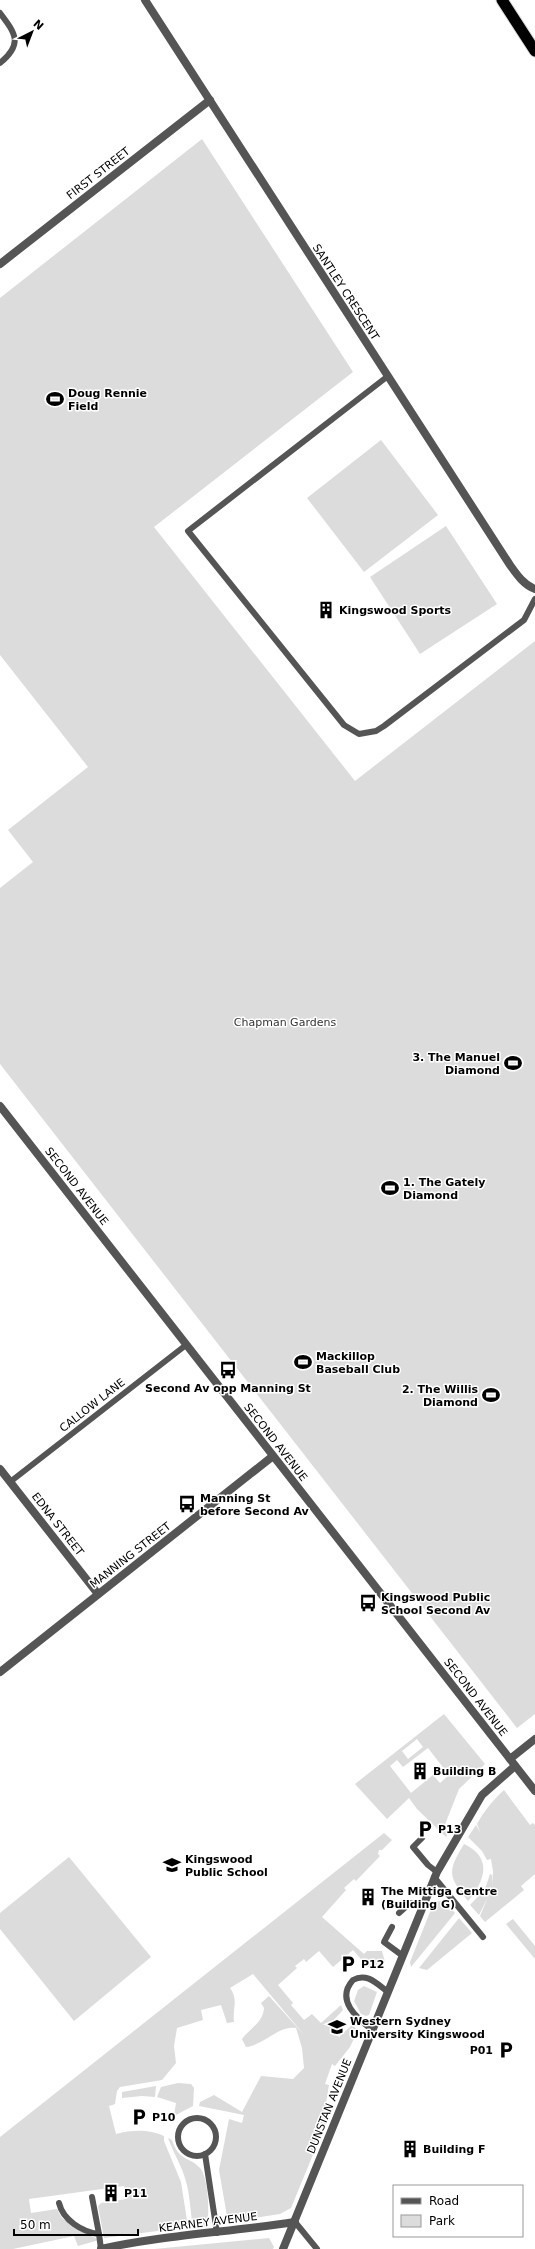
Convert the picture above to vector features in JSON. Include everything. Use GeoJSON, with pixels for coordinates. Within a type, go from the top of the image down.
{"type":"FeatureCollection","features":[{"type":"Feature","properties":{"kind":"highway"},"geometry":{"type":"LineString","coordinates":[[502,0],[535,52]]}},
{"type":"Feature","properties":{"kind":"street","name":"SANTLEY CRESCENT"},"geometry":{"type":"LineString","coordinates":[[146,0],[510,565],[529,587],[535,589]]}},
{"type":"Feature","properties":{"kind":"street","name":"FIRST STREET"},"geometry":{"type":"LineString","coordinates":[[0,264],[210,100]]}},
{"type":"Feature","properties":{"kind":"street","name":"SECOND AVENUE"},"geometry":{"type":"LineString","coordinates":[[0,1106],[535,1791]]}},
{"type":"Feature","properties":{"kind":"street","name":"MANNING STREET"},"geometry":{"type":"LineString","coordinates":[[0,1672],[273,1456]]}},
{"type":"Feature","properties":{"kind":"street","name":"EDNA STREET"},"geometry":{"type":"LineString","coordinates":[[0,1468],[98,1594]]}},
{"type":"Feature","properties":{"kind":"street"},"geometry":{"type":"LineString","coordinates":[[510,1759],[535,1739]]}},
{"type":"Feature","properties":{"kind":"street","name":"DUNSTAN AVENUE"},"geometry":{"type":"LineString","coordinates":[[283,2249],[435,1874],[482,1795],[515,1766]]}},
{"type":"Feature","properties":{"kind":"street","name":"KEARNEY AVENUE"},"geometry":{"type":"LineString","coordinates":[[101,2249],[150,2240],[217,2233],[295,2222]]}},
{"type":"Feature","properties":{"kind":"lane"},"geometry":{"type":"LineString","coordinates":[[0,13],[11,28],[16,44],[12,51],[0,63]]}},
{"type":"Feature","properties":{"kind":"lane"},"geometry":{"type":"LineString","coordinates":[[388,376],[188,532],[344,725],[359,734],[376,731],[384,726],[524,620],[535,599]]}},
{"type":"Feature","properties":{"kind":"lane","name":"CALLOW LANE"},"geometry":{"type":"LineString","coordinates":[[10,1482],[186,1345]]}},
{"type":"Feature","properties":{"kind":"lane"},"geometry":{"type":"LineString","coordinates":[[422,1838],[413,1847],[483,1936]]}},
{"type":"Feature","properties":{"kind":"lane"},"geometry":{"type":"LineString","coordinates":[[399,1913],[410,1903],[422,1906]]}},
{"type":"Feature","properties":{"kind":"lane"},"geometry":{"type":"LineString","coordinates":[[392,1927],[384,1942],[403,1956]]}},
{"type":"Feature","properties":{"kind":"lane"},"geometry":{"type":"LineString","coordinates":[[372,2030],[357,2018],[349,2009],[346,1999],[347,1989],[353,1980],[364,1977],[369,1978],[388,1992]]}},
{"type":"Feature","properties":{"kind":"lane"},"geometry":{"type":"LineString","coordinates":[[194,2118],[205,2119],[215,2130],[215,2144],[205,2154],[190,2155],[180,2145],[178,2131],[187,2120],[194,2118]]}},
{"type":"Feature","properties":{"kind":"lane"},"geometry":{"type":"LineString","coordinates":[[205,2154],[217,2233]]}},
{"type":"Feature","properties":{"kind":"lane"},"geometry":{"type":"LineString","coordinates":[[93,2197],[101,2249]]}},
{"type":"Feature","properties":{"kind":"lane"},"geometry":{"type":"LineString","coordinates":[[66,2201],[57,2203],[61,2212],[69,2221],[84,2229],[99,2234]]}},
{"type":"Feature","properties":{"kind":"lane"},"geometry":{"type":"LineString","coordinates":[[295,2222],[317,2249]]}},
{"type":"Feature","properties":{"kind":"green space","name":"Chapman Gardens"},"geometry":{"type":"Polygon","coordinates":[[[202,139],[353,372],[154,527],[355,781],[535,641],[535,1714],[517,1728],[0,1064],[0,888],[33,862],[8,830],[88,767],[0,655],[0,298],[202,139]]]}},
{"type":"Feature","properties":{"kind":"green space"},"geometry":{"type":"Polygon","coordinates":[[[381,440],[438,515],[364,572],[307,498],[381,440]]]}},
{"type":"Feature","properties":{"kind":"green space"},"geometry":{"type":"Polygon","coordinates":[[[446,526],[497,604],[420,654],[370,577],[446,526]]]}},
{"type":"Feature","properties":{"kind":"green space"},"geometry":{"type":"Polygon","coordinates":[[[444,1714],[485,1764],[459,1789],[444,1827],[447,1835],[446,1837],[417,1809],[409,1798],[387,1819],[355,1784],[444,1714]],[[417,1739],[402,1751],[408,1759],[423,1747],[417,1739]],[[428,1748],[403,1767],[397,1760],[390,1766],[411,1793],[433,1775],[440,1783],[449,1775],[428,1748]]]}},
{"type":"Feature","properties":{"kind":"green space"},"geometry":{"type":"Polygon","coordinates":[[[504,1790],[530,1825],[533,1823],[535,1825],[535,1874],[521,1886],[524,1890],[485,1922],[480,1916],[488,1897],[479,1915],[470,1905],[485,1889],[490,1874],[492,1875],[492,1885],[493,1871],[491,1859],[487,1860],[482,1851],[468,1837],[476,1825],[480,1832],[477,1824],[489,1806],[504,1790]]]}},
{"type":"Feature","properties":{"kind":"green space"},"geometry":{"type":"Polygon","coordinates":[[[384,1833],[392,1840],[382,1850],[379,1850],[378,1854],[380,1856],[356,1881],[354,1879],[344,1888],[346,1890],[322,1917],[364,1954],[367,1951],[382,1951],[385,1962],[368,1967],[353,1950],[333,1967],[319,1951],[306,1962],[304,1959],[295,1966],[297,1968],[278,1985],[293,2003],[291,2005],[304,2020],[312,2014],[321,2023],[341,2005],[343,2010],[329,2025],[339,2037],[352,2025],[358,2030],[350,2047],[335,2066],[332,2064],[325,2084],[329,2085],[324,2115],[326,2123],[291,2208],[280,2214],[228,2222],[219,2170],[229,2119],[242,2123],[244,2115],[199,2106],[200,2102],[214,2095],[242,2112],[261,2076],[293,2079],[304,2068],[302,2048],[296,2028],[289,2028],[277,2032],[260,2042],[246,2047],[242,2039],[259,2022],[264,2008],[261,2003],[269,1996],[305,2036],[253,1974],[230,1988],[233,1992],[235,2001],[234,2022],[227,2023],[221,2005],[201,2010],[203,2020],[177,2028],[174,2046],[176,2063],[162,2080],[120,2087],[117,2091],[115,2104],[109,2106],[116,2134],[140,2131],[152,2132],[164,2136],[164,2141],[181,2182],[188,2227],[104,2238],[98,2206],[101,2203],[126,2199],[124,2186],[29,2199],[31,2213],[57,2209],[62,2218],[71,2225],[99,2240],[78,2246],[74,2236],[13,2249],[0,2249],[0,2137],[384,1833]]]}},
{"type":"Feature","properties":{"kind":"green space"},"geometry":{"type":"Polygon","coordinates":[[[464,1844],[480,1856],[483,1863],[482,1878],[474,1894],[468,1901],[453,1879],[452,1874],[458,1853],[464,1844]]]}},
{"type":"Feature","properties":{"kind":"green space"},"geometry":{"type":"Polygon","coordinates":[[[69,1857],[151,1957],[74,2021],[0,1929],[0,1913],[69,1857]]]}},
{"type":"Feature","properties":{"kind":"green space"},"geometry":{"type":"Polygon","coordinates":[[[441,1901],[446,1903],[455,1913],[411,1967],[410,1962],[434,1902],[441,1901]]]}},
{"type":"Feature","properties":{"kind":"green space"},"geometry":{"type":"Polygon","coordinates":[[[459,1918],[472,1933],[427,1970],[419,1968],[459,1918]]]}},
{"type":"Feature","properties":{"kind":"green space"},"geometry":{"type":"Polygon","coordinates":[[[513,1919],[535,1946],[535,1959],[506,1924],[513,1919]]]}},
{"type":"Feature","properties":{"kind":"green space"},"geometry":{"type":"Polygon","coordinates":[[[364,1986],[377,1992],[369,2015],[366,2016],[361,2014],[354,2001],[358,1990],[364,1986]]]}},
{"type":"Feature","properties":{"kind":"green space"},"geometry":{"type":"Polygon","coordinates":[[[178,2083],[191,2084],[194,2088],[193,2106],[174,2116],[176,2103],[157,2097],[161,2087],[178,2083]]]}},
{"type":"Feature","properties":{"kind":"green space"},"geometry":{"type":"Polygon","coordinates":[[[156,2086],[155,2097],[142,2096],[122,2098],[122,2092],[156,2086]]]}},
{"type":"Feature","properties":{"kind":"green space"},"geometry":{"type":"Polygon","coordinates":[[[168,2138],[172,2140],[181,2156],[196,2164],[203,2172],[208,2196],[207,2226],[193,2227],[186,2181],[168,2138]]]}},
{"type":"Feature","properties":{"kind":"green space"},"geometry":{"type":"Polygon","coordinates":[[[269,2238],[274,2247],[273,2249],[154,2249],[269,2238]]]}},
{"type":"Feature","properties":{"kind":"place","name":"Doug Rennie Field"},"geometry":{"type":"Point","coordinates":[55,399]}},
{"type":"Feature","properties":{"kind":"place","name":"Kingswood Sports"},"geometry":{"type":"Point","coordinates":[326,610]}},
{"type":"Feature","properties":{"kind":"place","name":"3. The Manuel Diamond"},"geometry":{"type":"Point","coordinates":[513,1063]}},
{"type":"Feature","properties":{"kind":"place","name":"1. The Gately Diamond"},"geometry":{"type":"Point","coordinates":[390,1188]}},
{"type":"Feature","properties":{"kind":"place","name":"Mackillop Baseball Club"},"geometry":{"type":"Point","coordinates":[303,1362]}},
{"type":"Feature","properties":{"kind":"place","name":"Second Av opp Manning St"},"geometry":{"type":"Point","coordinates":[228,1370]}},
{"type":"Feature","properties":{"kind":"place","name":"2. The Willis Diamond"},"geometry":{"type":"Point","coordinates":[491,1395]}},
{"type":"Feature","properties":{"kind":"place","name":"Manning St before Second Av"},"geometry":{"type":"Point","coordinates":[187,1504]}},
{"type":"Feature","properties":{"kind":"place","name":"Kingswood Public School Second Av"},"geometry":{"type":"Point","coordinates":[368,1603]}},
{"type":"Feature","properties":{"kind":"place","name":"Building B"},"geometry":{"type":"Point","coordinates":[420,1771]}},
{"type":"Feature","properties":{"kind":"place","name":"P13"},"geometry":{"type":"Point","coordinates":[425,1829]}},
{"type":"Feature","properties":{"kind":"place","name":"Kingswood Public School"},"geometry":{"type":"Point","coordinates":[172,1865]}},
{"type":"Feature","properties":{"kind":"place","name":"The Mittiga Centre (Building G)"},"geometry":{"type":"Point","coordinates":[368,1897]}},
{"type":"Feature","properties":{"kind":"place","name":"P12"},"geometry":{"type":"Point","coordinates":[348,1964]}},
{"type":"Feature","properties":{"kind":"place","name":"Western Sydney University Kingswood"},"geometry":{"type":"Point","coordinates":[337,2027]}},
{"type":"Feature","properties":{"kind":"place","name":"P01"},"geometry":{"type":"Point","coordinates":[506,2050]}},
{"type":"Feature","properties":{"kind":"place","name":"P10"},"geometry":{"type":"Point","coordinates":[139,2117]}},
{"type":"Feature","properties":{"kind":"place","name":"Building F"},"geometry":{"type":"Point","coordinates":[410,2149]}},
{"type":"Feature","properties":{"kind":"place","name":"P11"},"geometry":{"type":"Point","coordinates":[111,2193]}}]}
